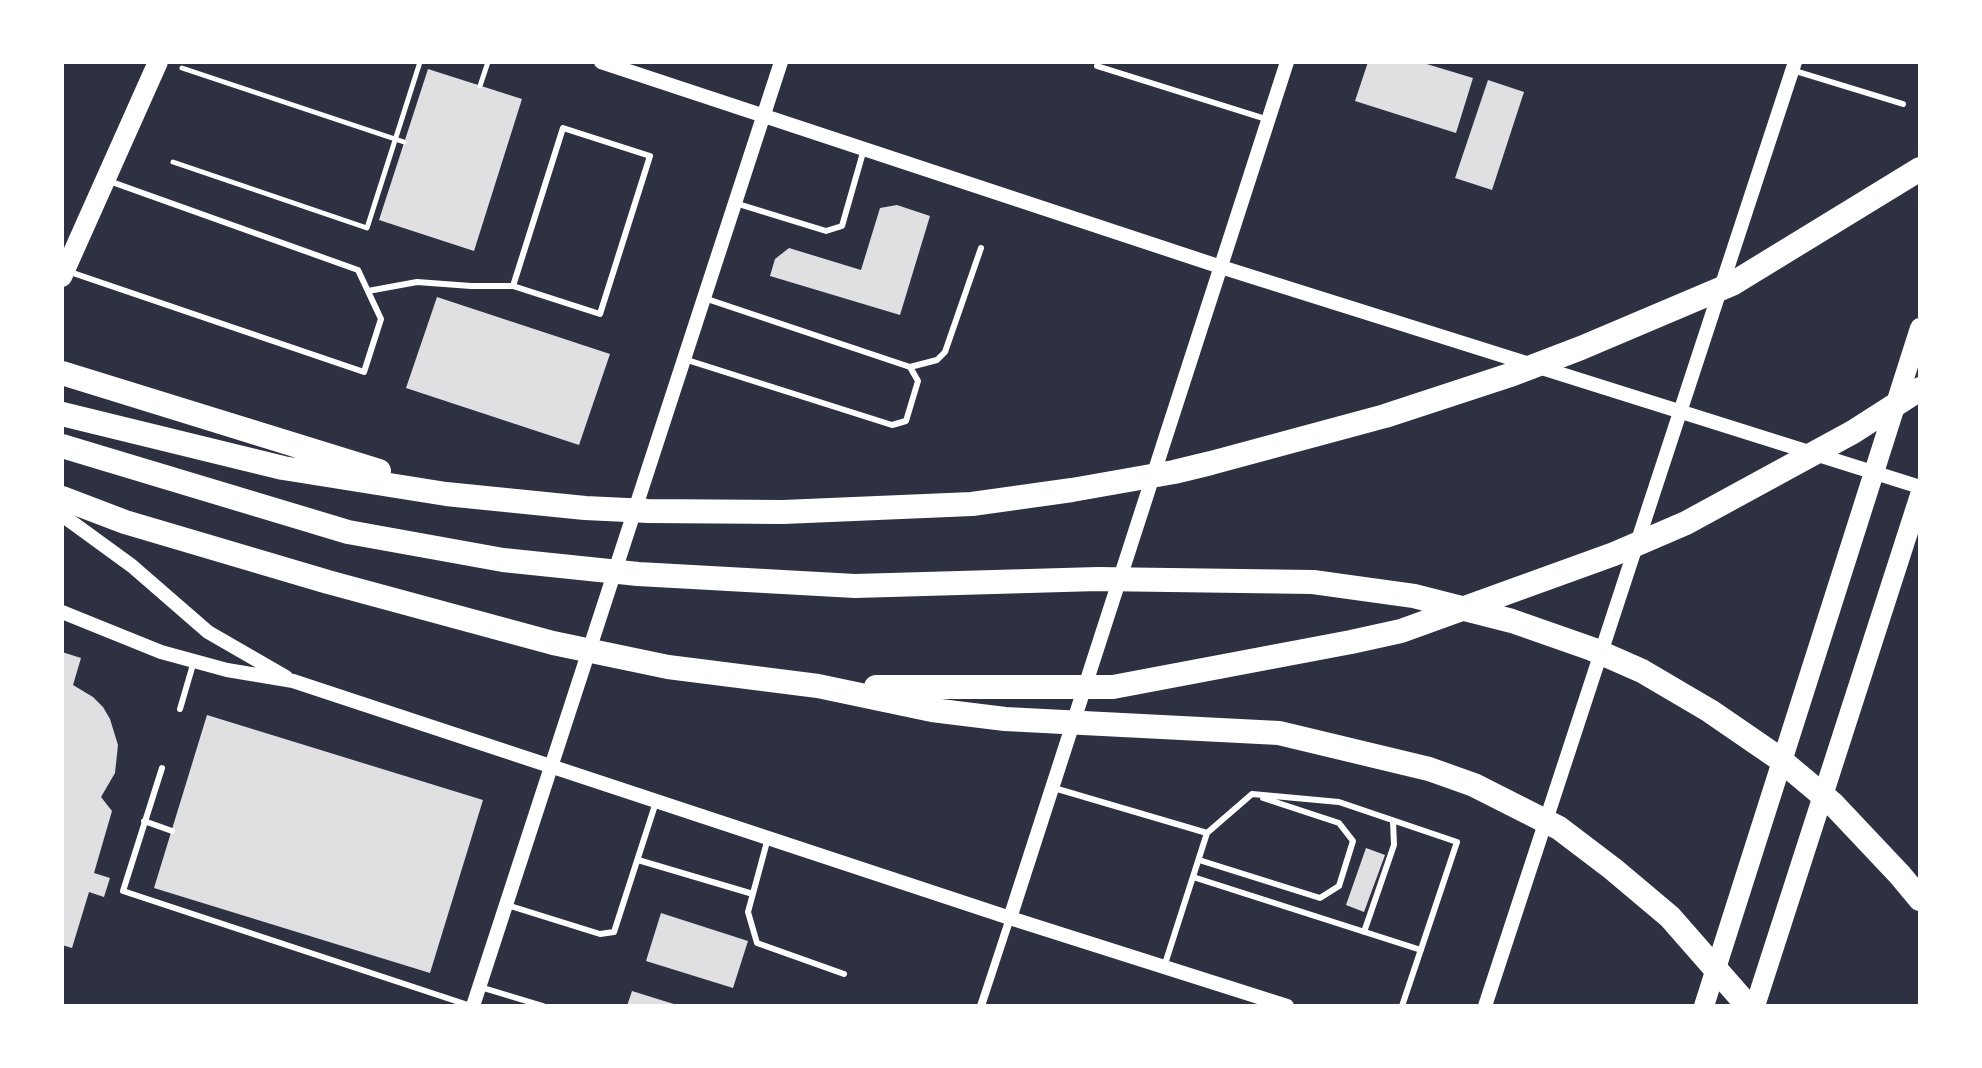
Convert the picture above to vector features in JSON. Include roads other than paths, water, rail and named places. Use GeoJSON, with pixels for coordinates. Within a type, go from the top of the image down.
{"type":"FeatureCollection","features":[{"type":"Feature","properties":{"kind":"highway"},"geometry":{"type":"LineString","coordinates":[[62,414],[283,468],[446,494],[632,510],[783,512],[972,504],[1174,472],[1385,416],[1513,374],[1732,284],[1920,169]]}},
{"type":"Feature","properties":{"kind":"highway"},"geometry":{"type":"LineString","coordinates":[[62,373],[446,494]]}},
{"type":"Feature","properties":{"kind":"highway"},"geometry":{"type":"LineString","coordinates":[[818,686],[1113,687],[1401,631],[1614,554],[1686,523],[1853,432],[1920,389]]}},
{"type":"Feature","properties":{"kind":"highway"},"geometry":{"type":"LineString","coordinates":[[62,446],[348,532],[503,560],[638,574],[855,586],[1098,579],[1313,582],[1414,596],[1512,621],[1592,649],[1642,671],[1710,711],[1777,757],[1833,804],[1920,899]]}},
{"type":"Feature","properties":{"kind":"highway"},"geometry":{"type":"LineString","coordinates":[[62,498],[125,522]]}},
{"type":"Feature","properties":{"kind":"highway"},"geometry":{"type":"LineString","coordinates":[[62,508],[125,522],[328,582],[553,643],[668,667],[818,686],[932,710],[1005,719],[1279,733],[1429,769],[1474,785],[1559,828],[1670,917],[1748,1006]]}},
{"type":"Feature","properties":{"kind":"main road"},"geometry":{"type":"LineString","coordinates":[[63,273],[106,180],[167,64]]}},
{"type":"Feature","properties":{"kind":"main road"},"geometry":{"type":"LineString","coordinates":[[1704,1006],[1920,328]]}},
{"type":"Feature","properties":{"kind":"main road"},"geometry":{"type":"LineString","coordinates":[[1755,1006],[1920,495]]}},
{"type":"Feature","properties":{"kind":"street"},"geometry":{"type":"LineString","coordinates":[[601,62],[1221,267],[1920,487]]}},
{"type":"Feature","properties":{"kind":"street"},"geometry":{"type":"LineString","coordinates":[[472,1006],[781,62]]}},
{"type":"Feature","properties":{"kind":"street"},"geometry":{"type":"LineString","coordinates":[[981,1006],[1287,62]]}},
{"type":"Feature","properties":{"kind":"street"},"geometry":{"type":"LineString","coordinates":[[1485,1006],[1793,66]]}},
{"type":"Feature","properties":{"kind":"street"},"geometry":{"type":"LineString","coordinates":[[62,515],[132,566],[208,632],[293,681]]}},
{"type":"Feature","properties":{"kind":"street"},"geometry":{"type":"LineString","coordinates":[[62,612],[161,652],[227,670],[293,681],[1010,918],[1287,1006]]}},
{"type":"Feature","properties":{"kind":"lane"},"geometry":{"type":"LineString","coordinates":[[1097,66],[1269,120]]}},
{"type":"Feature","properties":{"kind":"lane"},"geometry":{"type":"LineString","coordinates":[[1793,66],[1903,104]]}},
{"type":"Feature","properties":{"kind":"lane"},"geometry":{"type":"LineString","coordinates":[[368,291],[417,282],[513,286],[600,314],[650,156],[563,128],[513,286]]}},
{"type":"Feature","properties":{"kind":"lane"},"geometry":{"type":"LineString","coordinates":[[735,203],[826,231],[842,226],[864,148]]}},
{"type":"Feature","properties":{"kind":"lane"},"geometry":{"type":"LineString","coordinates":[[63,273],[364,372],[381,319],[358,270],[106,180]]}},
{"type":"Feature","properties":{"kind":"lane"},"geometry":{"type":"LineString","coordinates":[[704,298],[910,367],[937,360],[945,352],[981,248]]}},
{"type":"Feature","properties":{"kind":"lane"},"geometry":{"type":"LineString","coordinates":[[684,359],[892,425],[906,421],[918,381],[910,367]]}},
{"type":"Feature","properties":{"kind":"lane"},"geometry":{"type":"LineString","coordinates":[[180,709],[194,661]]}},
{"type":"Feature","properties":{"kind":"lane"},"geometry":{"type":"LineString","coordinates":[[162,768],[123,891],[472,1006]]}},
{"type":"Feature","properties":{"kind":"lane"},"geometry":{"type":"LineString","coordinates":[[1052,787],[1207,833]]}},
{"type":"Feature","properties":{"kind":"lane"},"geometry":{"type":"LineString","coordinates":[[1199,860],[1320,898],[1339,886],[1353,841],[1339,823],[1252,794]]}},
{"type":"Feature","properties":{"kind":"lane"},"geometry":{"type":"LineString","coordinates":[[1164,967],[1207,833],[1252,794],[1339,802],[1457,842],[1402,1006]]}},
{"type":"Feature","properties":{"kind":"lane"},"geometry":{"type":"LineString","coordinates":[[507,905],[600,934],[614,932],[656,801]]}},
{"type":"Feature","properties":{"kind":"lane"},"geometry":{"type":"LineString","coordinates":[[144,821],[172,831]]}},
{"type":"Feature","properties":{"kind":"lane"},"geometry":{"type":"LineString","coordinates":[[1364,932],[1394,845],[1393,821]]}},
{"type":"Feature","properties":{"kind":"lane"},"geometry":{"type":"LineString","coordinates":[[768,838],[748,912],[757,943],[844,974]]}},
{"type":"Feature","properties":{"kind":"lane"},"geometry":{"type":"LineString","coordinates":[[638,860],[753,894]]}},
{"type":"Feature","properties":{"kind":"lane"},"geometry":{"type":"LineString","coordinates":[[1193,877],[1421,950]]}},
{"type":"Feature","properties":{"kind":"lane"},"geometry":{"type":"LineString","coordinates":[[480,987],[543,1006]]}}]}
